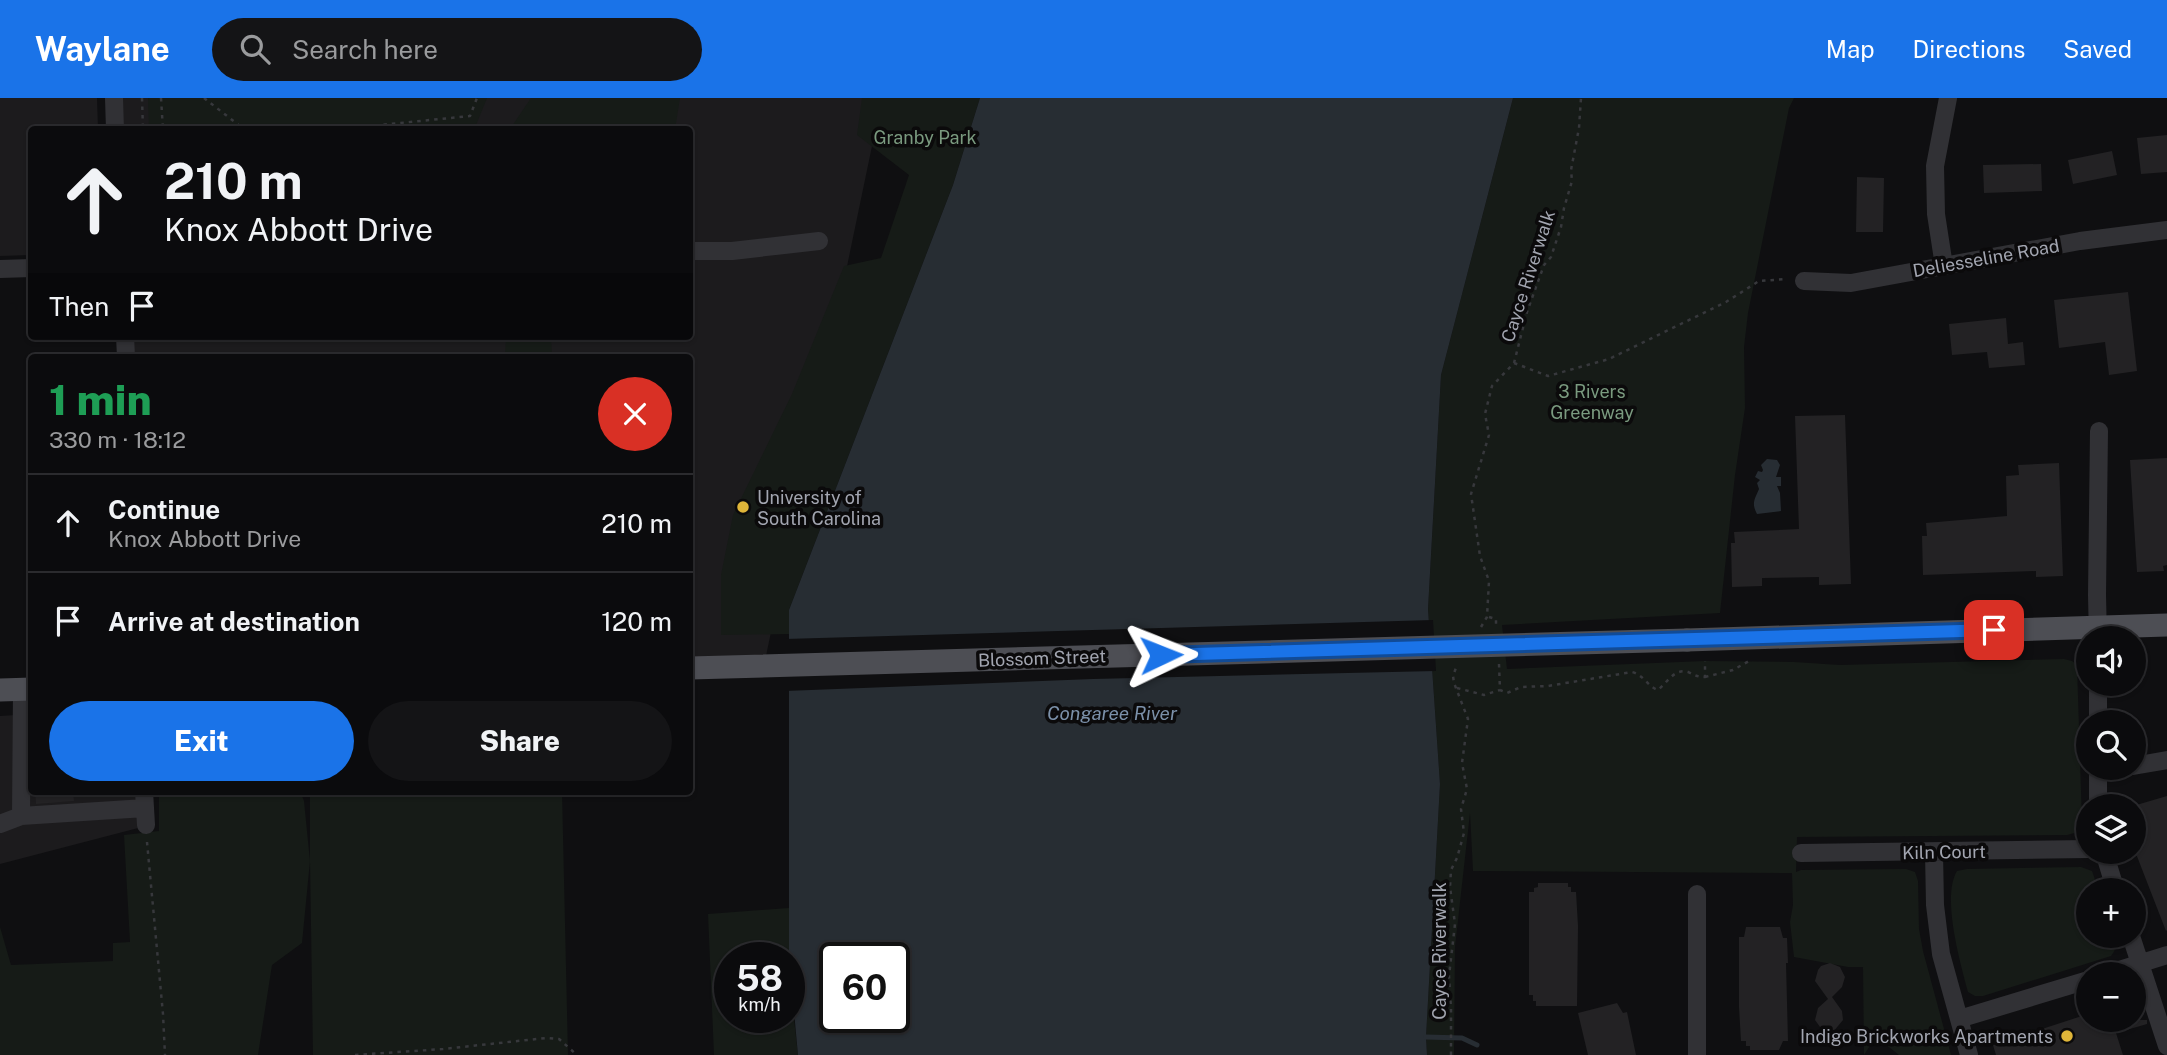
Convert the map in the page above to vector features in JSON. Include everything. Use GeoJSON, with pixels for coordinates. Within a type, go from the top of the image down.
{"type":"FeatureCollection","features":[{"type":"Feature","properties":{"kind":"main road","name":"Blossom Street"},"geometry":{"type":"LineString","coordinates":[[2146,627],[2167,625]]}},
{"type":"Feature","properties":{"kind":"main road","name":"Blossom Street"},"geometry":{"type":"LineString","coordinates":[[693,668],[1688,640],[2076,633]]}},
{"type":"Feature","properties":{"kind":"street"},"geometry":{"type":"LineString","coordinates":[[114,98],[115,126]]}},
{"type":"Feature","properties":{"kind":"street"},"geometry":{"type":"LineString","coordinates":[[1944,266],[1936,214],[1935,166],[1948,98]]}},
{"type":"Feature","properties":{"kind":"street","name":"Deliesseline Road"},"geometry":{"type":"LineString","coordinates":[[1804,281],[1851,283],[2080,241],[2167,230]]}},
{"type":"Feature","properties":{"kind":"street"},"geometry":{"type":"LineString","coordinates":[[693,251],[732,251],[819,242]]}},
{"type":"Feature","properties":{"kind":"street"},"geometry":{"type":"LineString","coordinates":[[0,269],[28,268]]}},
{"type":"Feature","properties":{"kind":"street"},"geometry":{"type":"LineString","coordinates":[[2098,626],[2099,431]]}},
{"type":"Feature","properties":{"kind":"street"},"geometry":{"type":"LineString","coordinates":[[18,690],[21,816]]}},
{"type":"Feature","properties":{"kind":"street"},"geometry":{"type":"LineString","coordinates":[[2146,764],[2167,760]]}},
{"type":"Feature","properties":{"kind":"street"},"geometry":{"type":"LineString","coordinates":[[0,824],[21,816],[145,808]]}},
{"type":"Feature","properties":{"kind":"street","name":"Kiln Court"},"geometry":{"type":"LineString","coordinates":[[1801,853],[2076,849]]}},
{"type":"Feature","properties":{"kind":"street"},"geometry":{"type":"LineString","coordinates":[[1934,852],[1935,905],[1941,954],[1969,1055]]}},
{"type":"Feature","properties":{"kind":"street"},"geometry":{"type":"LineString","coordinates":[[1697,894],[1697,1055]]}},
{"type":"Feature","properties":{"kind":"street"},"geometry":{"type":"LineString","coordinates":[[2143,962],[2167,955]]}},
{"type":"Feature","properties":{"kind":"street"},"geometry":{"type":"LineString","coordinates":[[2146,981],[2167,1046]]}},
{"type":"Feature","properties":{"kind":"street"},"geometry":{"type":"LineString","coordinates":[[1959,1019],[2076,983]]}},
{"type":"Feature","properties":{"kind":"path"},"geometry":{"type":"LineString","coordinates":[[142,98],[143,126]]}},
{"type":"Feature","properties":{"kind":"path"},"geometry":{"type":"LineString","coordinates":[[161,98],[163,126]]}},
{"type":"Feature","properties":{"kind":"path"},"geometry":{"type":"LineString","coordinates":[[204,98],[240,126]]}},
{"type":"Feature","properties":{"kind":"path"},"geometry":{"type":"LineString","coordinates":[[380,126],[470,116],[477,98]]}},
{"type":"Feature","properties":{"kind":"path","name":"Cayce Riverwalk"},"geometry":{"type":"LineString","coordinates":[[1481,627],[1487,617],[1489,581],[1480,556],[1471,494],[1489,435],[1485,414],[1492,386],[1514,363],[1527,312],[1561,227],[1572,181],[1571,170],[1579,128],[1581,98]]}},
{"type":"Feature","properties":{"kind":"path"},"geometry":{"type":"LineString","coordinates":[[133,121],[143,120]]}},
{"type":"Feature","properties":{"kind":"path"},"geometry":{"type":"LineString","coordinates":[[1514,363],[1548,376],[1609,359],[1726,302],[1759,281],[1781,278],[1804,281]]}},
{"type":"Feature","properties":{"kind":"path"},"geometry":{"type":"LineString","coordinates":[[1487,617],[1496,619],[1497,631]]}},
{"type":"Feature","properties":{"kind":"path"},"geometry":{"type":"LineString","coordinates":[[1498,655],[1500,690]]}},
{"type":"Feature","properties":{"kind":"path"},"geometry":{"type":"LineString","coordinates":[[1461,659],[1454,670],[1455,688],[1484,695],[1500,690],[1507,693],[1521,687],[1548,686],[1632,672],[1658,690],[1673,675],[1683,671],[1697,677],[1705,677],[1733,670],[1749,661]]}},
{"type":"Feature","properties":{"kind":"path"},"geometry":{"type":"LineString","coordinates":[[1705,661],[1705,677]]}},
{"type":"Feature","properties":{"kind":"path","name":"Cayce Riverwalk"},"geometry":{"type":"LineString","coordinates":[[1451,1055],[1449,976],[1455,924],[1450,887],[1451,870],[1464,833],[1461,809],[1467,789],[1462,763],[1468,719],[1455,688]]}},
{"type":"Feature","properties":{"kind":"path"},"geometry":{"type":"LineString","coordinates":[[145,808],[165,1055]]}},
{"type":"Feature","properties":{"kind":"path"},"geometry":{"type":"LineString","coordinates":[[355,1055],[546,1038],[559,1039],[577,1055]]}},
{"type":"Feature","properties":{"kind":"shaded area"},"geometry":{"type":"Polygon","coordinates":[[[0,98],[97,98],[98,126],[28,126],[28,255],[0,256],[0,98]]]}},
{"type":"Feature","properties":{"kind":"shaded area","name":"University of South Carolina"},"geometry":{"type":"Polygon","coordinates":[[[115,98],[882,98],[766,656],[693,660],[693,354],[128,354],[127,340],[693,340],[693,126],[116,126],[115,98]]]}},
{"type":"Feature","properties":{"kind":"shaded area"},"geometry":{"type":"Polygon","coordinates":[[[28,714],[28,795],[139,795],[142,827],[0,864],[0,716],[28,714]]]}},
{"type":"Feature","properties":{"kind":"green space"},"geometry":{"type":"Polygon","coordinates":[[[148,98],[487,98],[476,126],[149,126],[148,98]]]}},
{"type":"Feature","properties":{"kind":"green space"},"geometry":{"type":"Polygon","coordinates":[[[531,98],[680,98],[675,126],[512,126],[531,98]]]}},
{"type":"Feature","properties":{"kind":"green space","name":"Granby Park"},"geometry":{"type":"Polygon","coordinates":[[[862,98],[980,98],[953,185],[789,610],[789,634],[721,635],[721,575],[733,515],[792,394],[844,266],[881,258],[909,175],[857,135],[862,98]]]}},
{"type":"Feature","properties":{"kind":"green space","name":"3 Rivers Greenway"},"geometry":{"type":"Polygon","coordinates":[[[1513,98],[1794,98],[1789,108],[1748,313],[1744,347],[1745,408],[1720,613],[1502,625],[1507,669],[1705,661],[1840,665],[2064,659],[2076,664],[2078,710],[2076,710],[2076,780],[2081,780],[2081,794],[2076,794],[2076,833],[2067,835],[1797,837],[1796,872],[1906,869],[1915,872],[1923,951],[1951,1055],[1899,1055],[1884,1043],[1875,1041],[1864,1055],[1863,967],[1848,967],[1794,957],[1790,922],[1793,905],[1792,873],[1473,871],[1470,813],[1455,947],[1454,1055],[1427,1055],[1440,784],[1428,609],[1441,375],[1513,98]]]}},
{"type":"Feature","properties":{"kind":"green space"},"geometry":{"type":"Polygon","coordinates":[[[506,340],[551,340],[552,354],[505,354],[506,340]]]}},
{"type":"Feature","properties":{"kind":"green space"},"geometry":{"type":"Polygon","coordinates":[[[159,795],[302,795],[310,861],[302,943],[272,965],[258,1055],[0,1055],[0,927],[11,965],[113,961],[113,943],[130,942],[124,835],[159,831],[159,795]]]}},
{"type":"Feature","properties":{"kind":"green space"},"geometry":{"type":"Polygon","coordinates":[[[310,795],[562,795],[568,1055],[313,1055],[310,795]]]}},
{"type":"Feature","properties":{"kind":"green space"},"geometry":{"type":"Polygon","coordinates":[[[2081,867],[2092,871],[2094,878],[2076,878],[2076,948],[2115,948],[2114,951],[2111,956],[2092,962],[2076,962],[2076,967],[1983,996],[1975,996],[1968,992],[1957,949],[1952,914],[1951,897],[1957,871],[2081,867]]]}},
{"type":"Feature","properties":{"kind":"green space"},"geometry":{"type":"Polygon","coordinates":[[[789,908],[789,942],[714,942],[714,1033],[796,1033],[798,1055],[714,1055],[708,914],[789,908]]]}},
{"type":"Feature","properties":{"kind":"water","name":"Congaree River"},"geometry":{"type":"Polygon","coordinates":[[[980,98],[1513,98],[1441,375],[1428,609],[1440,784],[1427,1055],[798,1055],[796,1033],[805,1033],[805,942],[789,942],[789,610],[953,185],[980,98]]]}},
{"type":"Feature","properties":{"kind":"water"},"geometry":{"type":"Polygon","coordinates":[[[1767,459],[1777,460],[1780,465],[1776,477],[1781,477],[1781,486],[1777,486],[1781,511],[1757,514],[1754,504],[1759,489],[1757,483],[1760,480],[1755,477],[1758,471],[1762,472],[1761,465],[1767,459]]]}},
{"type":"Feature","properties":{"kind":"pier"},"geometry":{"type":"Polygon","coordinates":[[[1433,620],[1436,671],[1093,679],[785,691],[785,639],[1433,620]]]}},
{"type":"Feature","properties":{"kind":"building"},"geometry":{"type":"Polygon","coordinates":[[[2167,135],[2167,172],[2141,174],[2137,138],[2167,135]]]}},
{"type":"Feature","properties":{"kind":"building"},"geometry":{"type":"Polygon","coordinates":[[[2112,151],[2117,175],[2073,184],[2068,160],[2112,151]]]}},
{"type":"Feature","properties":{"kind":"building"},"geometry":{"type":"Polygon","coordinates":[[[2041,164],[2042,191],[1984,193],[1983,165],[2041,164]]]}},
{"type":"Feature","properties":{"kind":"building"},"geometry":{"type":"Polygon","coordinates":[[[1857,177],[1884,178],[1883,232],[1856,232],[1857,177]]]}},
{"type":"Feature","properties":{"kind":"building"},"geometry":{"type":"Polygon","coordinates":[[[2128,292],[2137,371],[2109,375],[2105,342],[2059,348],[2054,300],[2128,292]]]}},
{"type":"Feature","properties":{"kind":"building"},"geometry":{"type":"Polygon","coordinates":[[[2006,318],[2008,344],[2023,342],[2025,365],[1989,368],[1987,352],[1952,355],[1949,324],[2006,318]]]}},
{"type":"Feature","properties":{"kind":"building"},"geometry":{"type":"Polygon","coordinates":[[[1845,415],[1851,584],[1819,585],[1819,577],[1762,578],[1762,586],[1732,587],[1731,543],[1735,543],[1734,532],[1799,529],[1795,416],[1845,415]]]}},
{"type":"Feature","properties":{"kind":"building"},"geometry":{"type":"Polygon","coordinates":[[[2167,458],[2167,565],[2163,566],[2164,571],[2137,572],[2130,460],[2167,458]]]}},
{"type":"Feature","properties":{"kind":"building"},"geometry":{"type":"Polygon","coordinates":[[[2059,463],[2063,576],[2036,577],[2036,571],[1923,575],[1922,536],[1927,536],[1926,523],[2007,516],[2006,476],[2019,475],[2018,465],[2059,463]]]}},
{"type":"Feature","properties":{"kind":"building"},"geometry":{"type":"Polygon","coordinates":[[[35,795],[73,795],[74,801],[36,804],[35,795]]]}},
{"type":"Feature","properties":{"kind":"building"},"geometry":{"type":"Polygon","coordinates":[[[2167,796],[2166,931],[2140,864],[2146,864],[2146,802],[2167,796]]]}},
{"type":"Feature","properties":{"kind":"building"},"geometry":{"type":"Polygon","coordinates":[[[1538,883],[1568,883],[1571,892],[1576,892],[1577,1006],[1536,1006],[1533,995],[1529,995],[1529,892],[1534,892],[1538,883]]]}},
{"type":"Feature","properties":{"kind":"building"},"geometry":{"type":"Polygon","coordinates":[[[1746,927],[1780,927],[1783,938],[1787,938],[1788,1041],[1783,1041],[1779,1050],[1750,1050],[1746,1041],[1741,1041],[1739,937],[1744,937],[1746,927]]]}},
{"type":"Feature","properties":{"kind":"building"},"geometry":{"type":"Polygon","coordinates":[[[1830,963],[1840,967],[1845,977],[1842,987],[1832,997],[1842,1011],[1843,1020],[1828,1038],[1815,1020],[1818,1008],[1828,999],[1815,981],[1821,966],[1830,963]]]}},
{"type":"Feature","properties":{"kind":"building"},"geometry":{"type":"Polygon","coordinates":[[[1617,1003],[1623,1013],[1627,1012],[1636,1055],[1588,1055],[1578,1013],[1617,1003]]]}},
{"type":"Feature","properties":{"kind":"building","name":"Indigo Brickworks Apartments"},"geometry":{"type":"Polygon","coordinates":[[[2076,1018],[2076,1032],[2119,1032],[2116,1033],[2123,1055],[1996,1055],[1993,1045],[2076,1018]]]}},
{"type":"Feature","properties":{"kind":"waterway"},"geometry":{"type":"LineString","coordinates":[[1426,1037],[1462,1038],[1477,1045]]}},
{"type":"Feature","properties":{"kind":"place","name":"University of South Carolina"},"geometry":{"type":"Point","coordinates":[743,507]}},
{"type":"Feature","properties":{"kind":"place","name":"Indigo Brickworks Apartments"},"geometry":{"type":"Point","coordinates":[2067,1036]}},
{"type":"Feature","properties":{"kind":"route"},"geometry":{"type":"LineString","coordinates":[[1161,655],[1994,630]]}}]}
